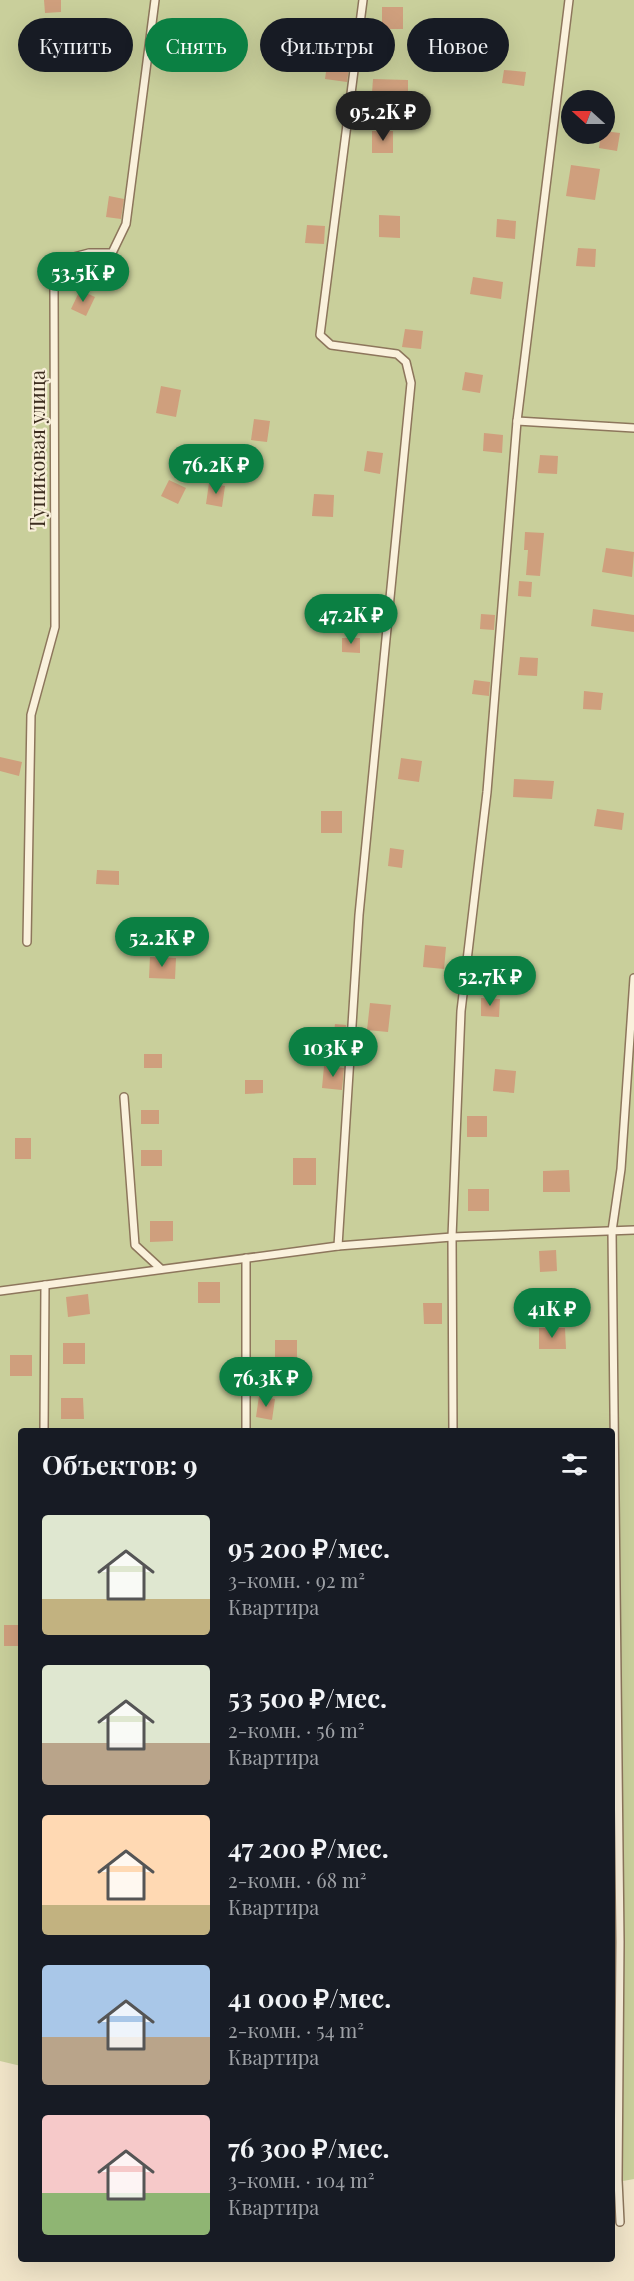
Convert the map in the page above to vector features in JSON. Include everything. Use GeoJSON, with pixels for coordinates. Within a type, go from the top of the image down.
{"type":"FeatureCollection","features":[{"type":"Feature","properties":{"kind":"lane","name":"Тупиковая улица"},"geometry":{"type":"LineString","coordinates":[[27,942],[31,715],[55,627],[54,289],[70,258],[89,253],[112,253],[126,224],[155,0]]}},
{"type":"Feature","properties":{"kind":"lane"},"geometry":{"type":"LineString","coordinates":[[338,1246],[359,915],[411,383],[406,362],[398,354],[332,345],[320,335],[363,0]]}},
{"type":"Feature","properties":{"kind":"lane"},"geometry":{"type":"LineString","coordinates":[[453,1428],[452,1237],[461,1011],[487,792],[517,421],[569,0]]}},
{"type":"Feature","properties":{"kind":"lane"},"geometry":{"type":"LineString","coordinates":[[517,421],[634,428]]}},
{"type":"Feature","properties":{"kind":"lane"},"geometry":{"type":"LineString","coordinates":[[614,1428],[612,1231],[621,1169],[634,978]]}},
{"type":"Feature","properties":{"kind":"lane"},"geometry":{"type":"LineString","coordinates":[[124,1097],[135,1245],[161,1269]]}},
{"type":"Feature","properties":{"kind":"lane"},"geometry":{"type":"LineString","coordinates":[[0,1291],[338,1246],[452,1237],[634,1230]]}},
{"type":"Feature","properties":{"kind":"lane"},"geometry":{"type":"LineString","coordinates":[[246,1258],[246,1428]]}},
{"type":"Feature","properties":{"kind":"lane"},"geometry":{"type":"LineString","coordinates":[[44,1428],[45,1285]]}},
{"type":"Feature","properties":{"kind":"lane"},"geometry":{"type":"LineString","coordinates":[[615,1603],[620,2222]]}},
{"type":"Feature","properties":{"kind":"green space"},"geometry":{"type":"Polygon","coordinates":[[[0,0],[634,0],[634,2179],[615,2182],[615,1428],[18,1428],[18,2065],[0,2061],[0,0]]]}},
{"type":"Feature","properties":{"kind":"building"},"geometry":{"type":"Polygon","coordinates":[[[44,0],[61,0],[61,12],[45,13],[44,0]]]}},
{"type":"Feature","properties":{"kind":"building"},"geometry":{"type":"Polygon","coordinates":[[[382,7],[403,7],[403,29],[395,29],[395,18],[382,18],[382,7]]]}},
{"type":"Feature","properties":{"kind":"building"},"geometry":{"type":"Polygon","coordinates":[[[326,72],[348,72],[347,82],[325,79],[326,72]]]}},
{"type":"Feature","properties":{"kind":"building"},"geometry":{"type":"Polygon","coordinates":[[[504,72],[526,72],[524,86],[502,83],[504,72]]]}},
{"type":"Feature","properties":{"kind":"building"},"geometry":{"type":"Polygon","coordinates":[[[373,79],[408,80],[408,93],[372,93],[373,79]]]}},
{"type":"Feature","properties":{"kind":"building"},"geometry":{"type":"Polygon","coordinates":[[[372,131],[393,131],[393,153],[372,153],[372,131]]]}},
{"type":"Feature","properties":{"kind":"building"},"geometry":{"type":"Polygon","coordinates":[[[615,132],[620,133],[617,151],[599,148],[600,144],[615,144],[615,132]]]}},
{"type":"Feature","properties":{"kind":"building"},"geometry":{"type":"Polygon","coordinates":[[[571,165],[600,169],[595,200],[566,196],[571,165]]]}},
{"type":"Feature","properties":{"kind":"building"},"geometry":{"type":"Polygon","coordinates":[[[109,196],[124,199],[121,219],[106,217],[109,196]]]}},
{"type":"Feature","properties":{"kind":"building"},"geometry":{"type":"Polygon","coordinates":[[[379,215],[400,216],[400,238],[379,237],[379,215]]]}},
{"type":"Feature","properties":{"kind":"building"},"geometry":{"type":"Polygon","coordinates":[[[497,219],[516,221],[515,239],[496,237],[497,219]]]}},
{"type":"Feature","properties":{"kind":"building"},"geometry":{"type":"Polygon","coordinates":[[[307,225],[325,226],[324,244],[305,243],[307,225]]]}},
{"type":"Feature","properties":{"kind":"building"},"geometry":{"type":"Polygon","coordinates":[[[578,248],[596,249],[595,267],[576,266],[578,248]]]}},
{"type":"Feature","properties":{"kind":"building"},"geometry":{"type":"Polygon","coordinates":[[[473,277],[503,282],[501,299],[470,294],[473,277]]]}},
{"type":"Feature","properties":{"kind":"building"},"geometry":{"type":"Polygon","coordinates":[[[80,290],[95,297],[86,316],[71,309],[80,290]]]}},
{"type":"Feature","properties":{"kind":"building"},"geometry":{"type":"Polygon","coordinates":[[[405,329],[423,331],[421,349],[402,347],[405,329]]]}},
{"type":"Feature","properties":{"kind":"building"},"geometry":{"type":"Polygon","coordinates":[[[465,372],[483,375],[480,393],[462,390],[465,372]]]}},
{"type":"Feature","properties":{"kind":"building"},"geometry":{"type":"Polygon","coordinates":[[[161,386],[181,390],[176,417],[156,413],[161,386]]]}},
{"type":"Feature","properties":{"kind":"building"},"geometry":{"type":"Polygon","coordinates":[[[254,419],[270,421],[267,442],[251,440],[254,419]]]}},
{"type":"Feature","properties":{"kind":"building"},"geometry":{"type":"Polygon","coordinates":[[[484,433],[503,435],[502,453],[483,451],[484,433]]]}},
{"type":"Feature","properties":{"kind":"building"},"geometry":{"type":"Polygon","coordinates":[[[367,451],[383,453],[380,474],[364,471],[367,451]]]}},
{"type":"Feature","properties":{"kind":"building"},"geometry":{"type":"Polygon","coordinates":[[[540,455],[558,456],[557,474],[538,473],[540,455]]]}},
{"type":"Feature","properties":{"kind":"building"},"geometry":{"type":"Polygon","coordinates":[[[169,480],[186,488],[178,504],[161,496],[169,480]]]}},
{"type":"Feature","properties":{"kind":"building"},"geometry":{"type":"Polygon","coordinates":[[[209,483],[225,486],[222,507],[206,504],[209,483]]]}},
{"type":"Feature","properties":{"kind":"building"},"geometry":{"type":"Polygon","coordinates":[[[314,494],[334,495],[333,517],[312,516],[314,494]]]}},
{"type":"Feature","properties":{"kind":"building"},"geometry":{"type":"Polygon","coordinates":[[[525,532],[544,533],[540,576],[526,575],[528,550],[524,550],[525,532]]]}},
{"type":"Feature","properties":{"kind":"building"},"geometry":{"type":"Polygon","coordinates":[[[606,548],[634,552],[632,577],[602,572],[606,548]]]}},
{"type":"Feature","properties":{"kind":"building"},"geometry":{"type":"Polygon","coordinates":[[[519,581],[532,582],[531,597],[518,596],[519,581]]]}},
{"type":"Feature","properties":{"kind":"building"},"geometry":{"type":"Polygon","coordinates":[[[593,609],[634,615],[634,632],[591,626],[593,609]]]}},
{"type":"Feature","properties":{"kind":"building"},"geometry":{"type":"Polygon","coordinates":[[[481,614],[495,615],[494,630],[480,629],[481,614]]]}},
{"type":"Feature","properties":{"kind":"building"},"geometry":{"type":"Polygon","coordinates":[[[342,638],[360,638],[360,653],[342,652],[342,638]]]}},
{"type":"Feature","properties":{"kind":"building"},"geometry":{"type":"Polygon","coordinates":[[[520,657],[538,658],[537,676],[518,675],[520,657]]]}},
{"type":"Feature","properties":{"kind":"building"},"geometry":{"type":"Polygon","coordinates":[[[474,680],[490,682],[489,696],[472,694],[474,680]]]}},
{"type":"Feature","properties":{"kind":"building"},"geometry":{"type":"Polygon","coordinates":[[[584,691],[603,693],[601,710],[583,709],[584,691]]]}},
{"type":"Feature","properties":{"kind":"building"},"geometry":{"type":"Polygon","coordinates":[[[0,757],[22,762],[19,776],[0,771],[0,757]]]}},
{"type":"Feature","properties":{"kind":"building"},"geometry":{"type":"Polygon","coordinates":[[[401,758],[422,761],[419,782],[398,779],[401,758]]]}},
{"type":"Feature","properties":{"kind":"building"},"geometry":{"type":"Polygon","coordinates":[[[514,779],[554,781],[552,799],[513,797],[514,779]]]}},
{"type":"Feature","properties":{"kind":"building"},"geometry":{"type":"Polygon","coordinates":[[[597,809],[624,813],[622,830],[594,826],[597,809]]]}},
{"type":"Feature","properties":{"kind":"building"},"geometry":{"type":"Polygon","coordinates":[[[321,811],[342,811],[342,833],[321,833],[321,811]]]}},
{"type":"Feature","properties":{"kind":"building"},"geometry":{"type":"Polygon","coordinates":[[[390,848],[404,850],[402,868],[388,866],[390,848]]]}},
{"type":"Feature","properties":{"kind":"building"},"geometry":{"type":"Polygon","coordinates":[[[97,870],[119,871],[119,885],[96,884],[97,870]]]}},
{"type":"Feature","properties":{"kind":"building"},"geometry":{"type":"Polygon","coordinates":[[[425,945],[446,947],[444,969],[423,967],[425,945]]]}},
{"type":"Feature","properties":{"kind":"building"},"geometry":{"type":"Polygon","coordinates":[[[150,957],[176,958],[175,979],[149,978],[150,957]]]}},
{"type":"Feature","properties":{"kind":"building"},"geometry":{"type":"Polygon","coordinates":[[[481,998],[500,999],[499,1017],[481,1016],[481,998]]]}},
{"type":"Feature","properties":{"kind":"building"},"geometry":{"type":"Polygon","coordinates":[[[370,1003],[391,1005],[388,1032],[367,1030],[370,1003]]]}},
{"type":"Feature","properties":{"kind":"building"},"geometry":{"type":"Polygon","coordinates":[[[335,1024],[346,1025],[345,1041],[333,1040],[335,1024]]]}},
{"type":"Feature","properties":{"kind":"building"},"geometry":{"type":"Polygon","coordinates":[[[144,1054],[162,1054],[162,1068],[144,1068],[144,1054]]]}},
{"type":"Feature","properties":{"kind":"building"},"geometry":{"type":"Polygon","coordinates":[[[324,1066],[344,1068],[342,1090],[322,1088],[324,1066]]]}},
{"type":"Feature","properties":{"kind":"building"},"geometry":{"type":"Polygon","coordinates":[[[495,1069],[516,1071],[514,1093],[493,1091],[495,1069]]]}},
{"type":"Feature","properties":{"kind":"building"},"geometry":{"type":"Polygon","coordinates":[[[245,1080],[263,1080],[263,1093],[245,1094],[245,1080]]]}},
{"type":"Feature","properties":{"kind":"building"},"geometry":{"type":"Polygon","coordinates":[[[141,1110],[159,1110],[159,1124],[141,1124],[141,1110]]]}},
{"type":"Feature","properties":{"kind":"building"},"geometry":{"type":"Polygon","coordinates":[[[467,1116],[487,1116],[487,1137],[467,1137],[467,1116]]]}},
{"type":"Feature","properties":{"kind":"building"},"geometry":{"type":"Polygon","coordinates":[[[15,1138],[31,1138],[31,1159],[15,1159],[15,1138]]]}},
{"type":"Feature","properties":{"kind":"building"},"geometry":{"type":"Polygon","coordinates":[[[141,1150],[162,1150],[162,1166],[141,1166],[141,1150]]]}},
{"type":"Feature","properties":{"kind":"building"},"geometry":{"type":"Polygon","coordinates":[[[293,1158],[316,1158],[316,1185],[293,1185],[293,1158]]]}},
{"type":"Feature","properties":{"kind":"building"},"geometry":{"type":"Polygon","coordinates":[[[569,1170],[570,1192],[543,1192],[543,1171],[569,1170]]]}},
{"type":"Feature","properties":{"kind":"building"},"geometry":{"type":"Polygon","coordinates":[[[468,1189],[489,1189],[489,1211],[468,1211],[468,1189]]]}},
{"type":"Feature","properties":{"kind":"building"},"geometry":{"type":"Polygon","coordinates":[[[150,1221],[173,1221],[173,1241],[150,1242],[150,1221]]]}},
{"type":"Feature","properties":{"kind":"building"},"geometry":{"type":"Polygon","coordinates":[[[556,1250],[557,1271],[540,1272],[539,1251],[556,1250]]]}},
{"type":"Feature","properties":{"kind":"building"},"geometry":{"type":"Polygon","coordinates":[[[198,1282],[220,1282],[220,1303],[198,1303],[198,1282]]]}},
{"type":"Feature","properties":{"kind":"building"},"geometry":{"type":"Polygon","coordinates":[[[88,1294],[90,1314],[68,1317],[66,1297],[88,1294]]]}},
{"type":"Feature","properties":{"kind":"building"},"geometry":{"type":"Polygon","coordinates":[[[423,1303],[442,1303],[442,1324],[424,1324],[423,1303]]]}},
{"type":"Feature","properties":{"kind":"building"},"geometry":{"type":"Polygon","coordinates":[[[539,1328],[565,1328],[566,1349],[539,1349],[539,1328]]]}},
{"type":"Feature","properties":{"kind":"building"},"geometry":{"type":"Polygon","coordinates":[[[275,1340],[297,1340],[297,1361],[275,1361],[275,1340]]]}},
{"type":"Feature","properties":{"kind":"building"},"geometry":{"type":"Polygon","coordinates":[[[63,1343],[85,1343],[85,1364],[63,1364],[63,1343]]]}},
{"type":"Feature","properties":{"kind":"building"},"geometry":{"type":"Polygon","coordinates":[[[10,1355],[32,1355],[32,1376],[10,1376],[10,1355]]]}},
{"type":"Feature","properties":{"kind":"building"},"geometry":{"type":"Polygon","coordinates":[[[259,1396],[275,1399],[272,1420],[256,1417],[259,1396]]]}},
{"type":"Feature","properties":{"kind":"building"},"geometry":{"type":"Polygon","coordinates":[[[61,1398],[83,1398],[84,1419],[61,1419],[61,1398]]]}},
{"type":"Feature","properties":{"kind":"building"},"geometry":{"type":"Polygon","coordinates":[[[4,1625],[18,1625],[18,1646],[4,1646],[4,1625]]]}}]}
